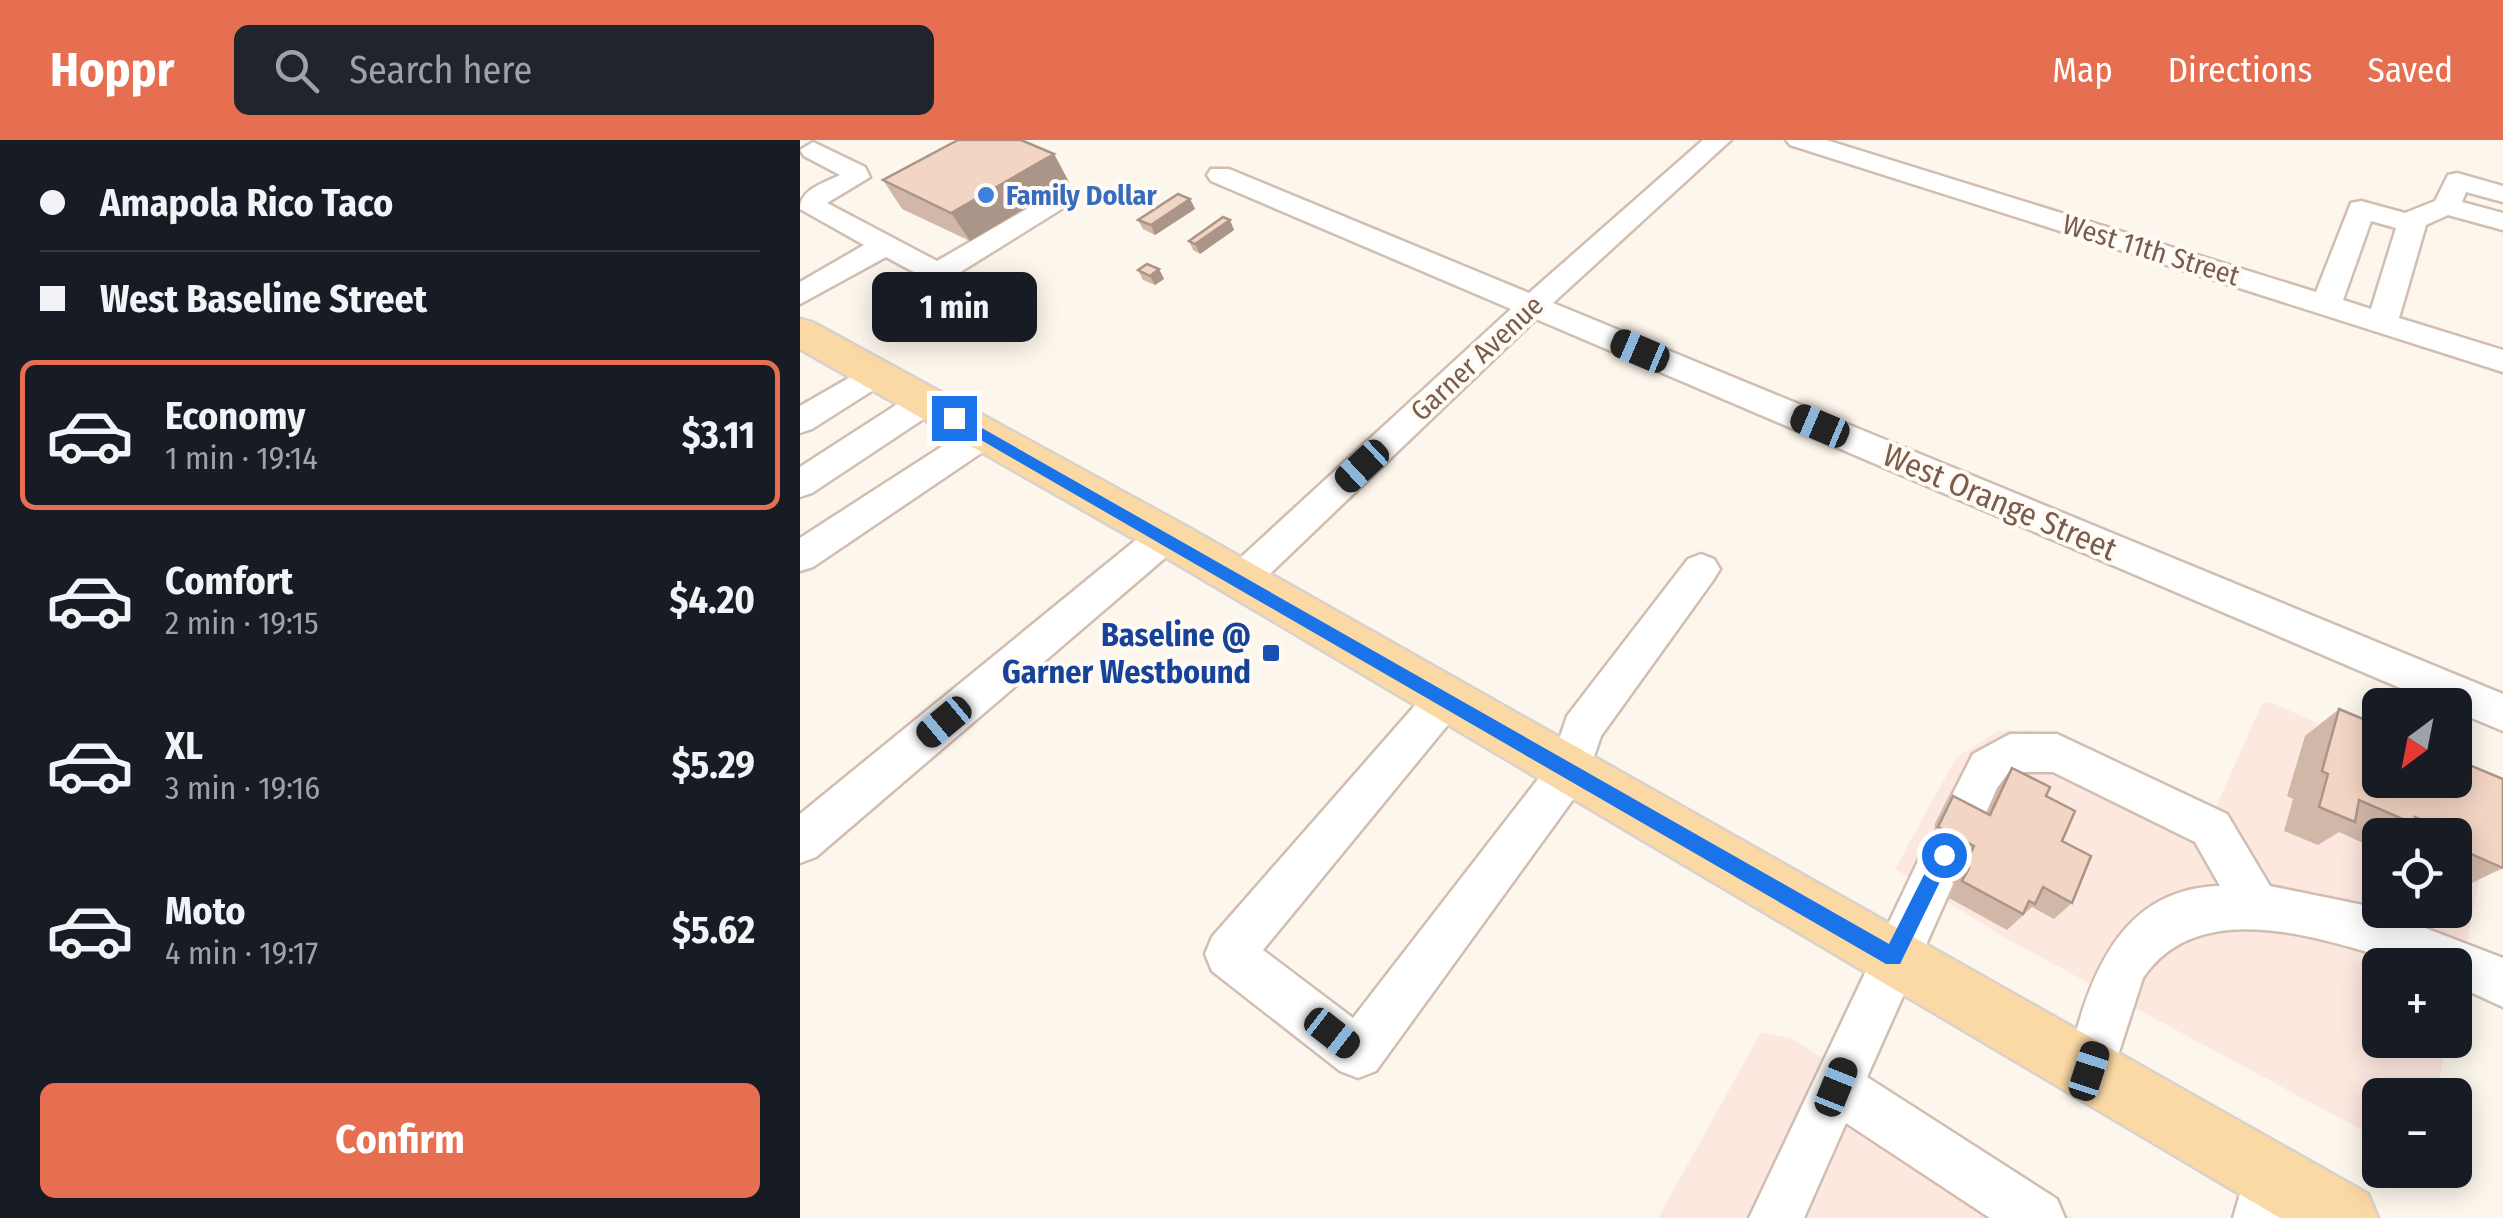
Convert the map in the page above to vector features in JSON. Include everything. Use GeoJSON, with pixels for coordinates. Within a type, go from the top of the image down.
{"type":"FeatureCollection","features":[{"type":"Feature","properties":{"kind":"main road"},"geometry":{"type":"LineString","coordinates":[[800,332],[1166,536],[2089,1071],[2265,1197],[2344,1218]]}},
{"type":"Feature","properties":{"kind":"street","name":"Garner Avenue"},"geometry":{"type":"LineString","coordinates":[[1240,580],[1532,306],[1718,140]]}},
{"type":"Feature","properties":{"kind":"street","name":"West 11th Street"},"geometry":{"type":"LineString","coordinates":[[1800,140],[2503,360]]}},
{"type":"Feature","properties":{"kind":"street"},"geometry":{"type":"LineString","coordinates":[[815,149],[857,177],[817,197],[811,205],[933,271],[944,270],[1054,205]]}},
{"type":"Feature","properties":{"kind":"street","name":"West Orange Street"},"geometry":{"type":"LineString","coordinates":[[1220,175],[2503,713]]}},
{"type":"Feature","properties":{"kind":"street"},"geometry":{"type":"LineString","coordinates":[[2326,305],[2361,209],[2412,224],[2446,206],[2457,181],[2503,194]]}},
{"type":"Feature","properties":{"kind":"street"},"geometry":{"type":"LineString","coordinates":[[2446,206],[2503,222]]}},
{"type":"Feature","properties":{"kind":"street"},"geometry":{"type":"LineString","coordinates":[[2382,322],[2412,224]]}},
{"type":"Feature","properties":{"kind":"street"},"geometry":{"type":"LineString","coordinates":[[800,295],[886,245]]}},
{"type":"Feature","properties":{"kind":"street"},"geometry":{"type":"LineString","coordinates":[[800,421],[875,374]]}},
{"type":"Feature","properties":{"kind":"street"},"geometry":{"type":"LineString","coordinates":[[800,484],[925,402]]}},
{"type":"Feature","properties":{"kind":"street"},"geometry":{"type":"LineString","coordinates":[[800,557],[984,435]]}},
{"type":"Feature","properties":{"kind":"street"},"geometry":{"type":"LineString","coordinates":[[800,842],[1166,536]]}},
{"type":"Feature","properties":{"kind":"street"},"geometry":{"type":"LineString","coordinates":[[1446,698],[1229,954],[1358,1053],[1570,770],[1582,730],[1700,569]]}},
{"type":"Feature","properties":{"kind":"street"},"geometry":{"type":"LineString","coordinates":[[1776,1218],[1893,957],[1988,767],[2010,753],[2057,753],[2212,828],[2256,906]]}},
{"type":"Feature","properties":{"kind":"street"},"geometry":{"type":"LineString","coordinates":[[2089,1071],[2124,967],[2136,948],[2160,924],[2204,910],[2256,906],[2325,918],[2435,952],[2503,982]]}},
{"type":"Feature","properties":{"kind":"street"},"geometry":{"type":"LineString","coordinates":[[1836,1087],[2038,1218]]}},
{"type":"Feature","properties":{"kind":"shaded area"},"geometry":{"type":"Polygon","coordinates":[[[2271,702],[2362,744],[2362,798],[2434,798],[2492,817],[2472,916],[2472,818],[2362,818],[2362,928],[2470,928],[2466,948],[2362,948],[2362,1058],[2443,1058],[2439,1078],[2362,1078],[2362,1130],[2005,938],[1895,869],[1956,758],[1998,731],[2033,730],[2213,813],[2262,704],[2271,702]]]}},
{"type":"Feature","properties":{"kind":"shaded area"},"geometry":{"type":"Polygon","coordinates":[[[1761,1032],[1793,1039],[2072,1218],[1658,1218],[1761,1032]]]}},
{"type":"Feature","properties":{"kind":"building"},"geometry":{"type":"Polygon","coordinates":[[[958,140],[1021,140],[1054,154],[951,213],[883,180],[958,140]]]}},
{"type":"Feature","properties":{"kind":"building"},"geometry":{"type":"Polygon","coordinates":[[[1178,194],[1190,199],[1151,225],[1138,220],[1178,194]]]}},
{"type":"Feature","properties":{"kind":"building"},"geometry":{"type":"Polygon","coordinates":[[[1223,217],[1230,220],[1195,244],[1189,241],[1223,217]]]}},
{"type":"Feature","properties":{"kind":"building"},"geometry":{"type":"Polygon","coordinates":[[[1147,264],[1159,269],[1150,276],[1138,270],[1147,264]]]}},
{"type":"Feature","properties":{"kind":"building"},"geometry":{"type":"Polygon","coordinates":[[[2339,709],[2362,719],[2362,798],[2472,798],[2472,766],[2503,779],[2503,868],[2472,854],[2472,818],[2400,818],[2359,800],[2355,822],[2319,807],[2328,774],[2322,771],[2339,709]]]}},
{"type":"Feature","properties":{"kind":"building"},"geometry":{"type":"Polygon","coordinates":[[[2012,768],[2050,787],[2046,796],[2075,811],[2062,841],[2091,856],[2072,903],[2043,887],[2035,904],[2029,901],[2023,914],[1962,881],[1974,846],[1938,827],[1953,796],[1990,815],[2012,768]]]}},
{"type":"Feature","properties":{"kind":"place","name":"Family Dollar"},"geometry":{"type":"Point","coordinates":[986,195]}},
{"type":"Feature","properties":{"kind":"place","name":"Baseline @ Garner Westbound"},"geometry":{"type":"Point","coordinates":[1271,653]}},
{"type":"Feature","properties":{"kind":"route"},"geometry":{"type":"LineString","coordinates":[[954,418],[1166,536],[1893,957],[1944,855]]}}]}
